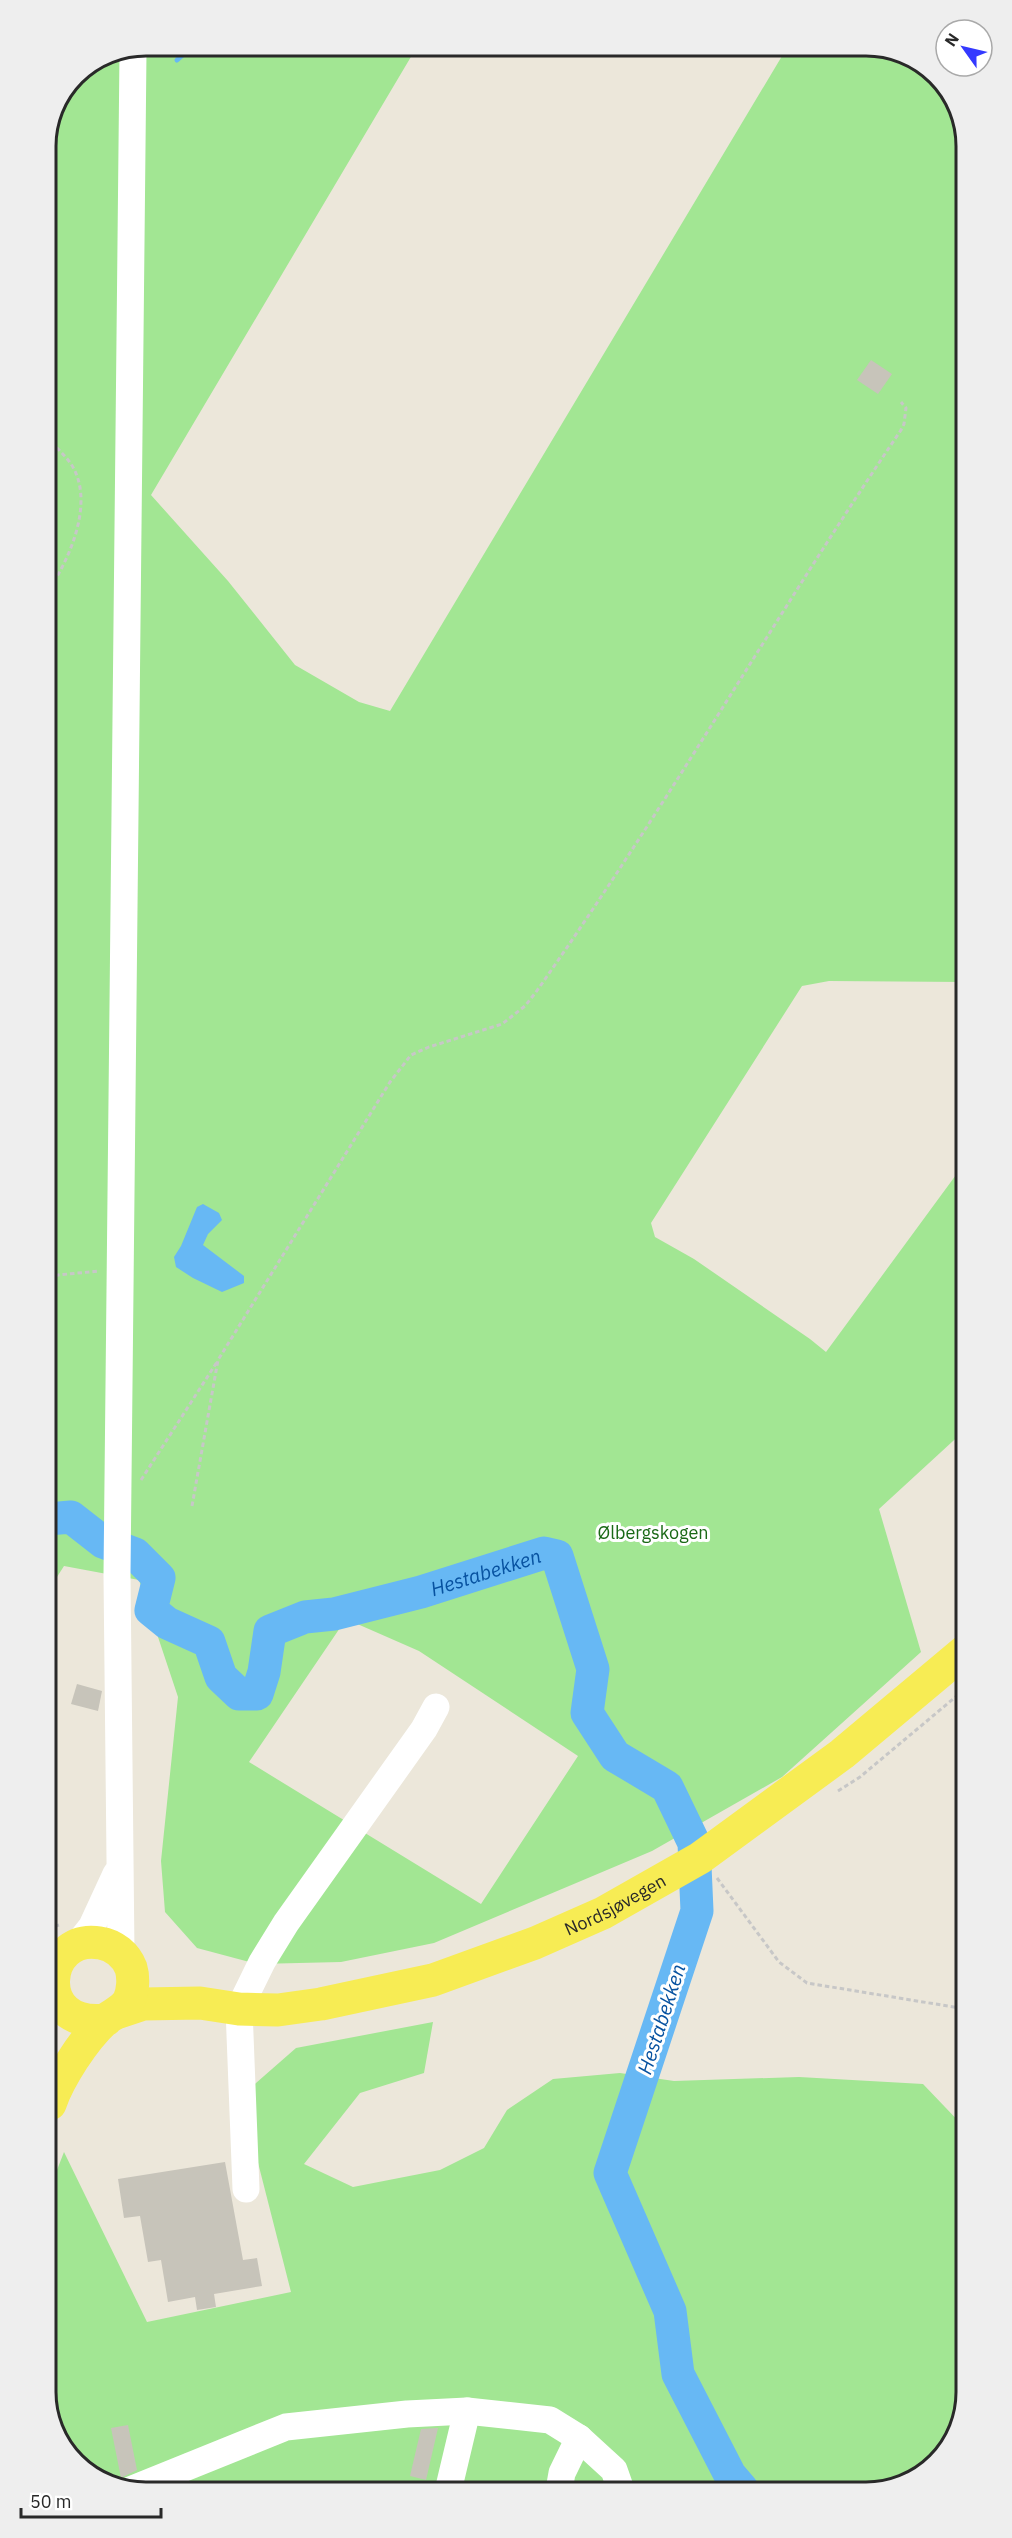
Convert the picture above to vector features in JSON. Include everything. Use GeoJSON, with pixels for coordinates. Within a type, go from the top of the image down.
{"type":"FeatureCollection","features":[{"type":"Feature","properties":{"kind":"main road","name":"Nordsjøvegen"},"geometry":{"type":"LineString","coordinates":[[112,2016],[143,2004],[200,2003],[239,2009],[278,2010],[321,2004],[433,1980],[535,1942],[603,1913],[700,1858],[842,1755],[956,1659]]}},
{"type":"Feature","properties":{"kind":"main road"},"geometry":{"type":"LineString","coordinates":[[56,1968],[66,1946],[92,1942],[107,1944],[122,1954],[131,1969],[133,1984],[129,2000],[80,2050],[56,2091]]}},
{"type":"Feature","properties":{"kind":"main road","name":"Nordsjøvegen"},"geometry":{"type":"LineString","coordinates":[[122,1954],[153,1980],[200,2003]]}},
{"type":"Feature","properties":{"kind":"main road"},"geometry":{"type":"LineString","coordinates":[[56,1996],[73,2017],[89,2022],[112,2016]]}},
{"type":"Feature","properties":{"kind":"main road"},"geometry":{"type":"LineString","coordinates":[[56,2013],[59,2042],[56,2063]]}},
{"type":"Feature","properties":{"kind":"street"},"geometry":{"type":"LineString","coordinates":[[122,1954],[119,1934],[122,1862],[115,1271],[133,57]]}},
{"type":"Feature","properties":{"kind":"street"},"geometry":{"type":"LineString","coordinates":[[246,2189],[239,2009],[262,1962],[286,1923],[424,1729],[436,1707]]}},
{"type":"Feature","properties":{"kind":"street"},"geometry":{"type":"LineString","coordinates":[[66,1946],[92,1926],[122,1862]]}},
{"type":"Feature","properties":{"kind":"street"},"geometry":{"type":"LineString","coordinates":[[450,2482],[467,2411]]}},
{"type":"Feature","properties":{"kind":"street"},"geometry":{"type":"LineString","coordinates":[[150,2482],[286,2427],[407,2414],[467,2411],[550,2420],[579,2438],[614,2470],[618,2482]]}},
{"type":"Feature","properties":{"kind":"street"},"geometry":{"type":"LineString","coordinates":[[560,2482],[562,2473],[579,2438]]}},
{"type":"Feature","properties":{"kind":"path"},"geometry":{"type":"LineString","coordinates":[[118,1512],[132,1495],[218,1360],[404,1062],[419,1050],[502,1024],[525,1006],[536,992],[640,838],[850,506],[901,430],[906,408],[902,402]]}},
{"type":"Feature","properties":{"kind":"path"},"geometry":{"type":"LineString","coordinates":[[56,448],[72,466],[79,489],[80,517],[72,549],[56,580]]}},
{"type":"Feature","properties":{"kind":"path"},"geometry":{"type":"LineString","coordinates":[[56,1276],[115,1271]]}},
{"type":"Feature","properties":{"kind":"path"},"geometry":{"type":"LineString","coordinates":[[192,1506],[218,1360]]}},
{"type":"Feature","properties":{"kind":"path"},"geometry":{"type":"LineString","coordinates":[[700,1858],[779,1962],[807,1983],[956,2007]]}},
{"type":"Feature","properties":{"kind":"green space","name":"Ølbergskogen"},"geometry":{"type":"Polygon","coordinates":[[[146,56],[411,56],[151,495],[228,581],[295,665],[359,702],[390,711],[782,56],[884,57],[906,65],[930,82],[938,91],[952,117],[956,134],[956,982],[829,981],[802,986],[651,1223],[655,1237],[694,1259],[826,1352],[956,1175],[956,1438],[879,1509],[921,1652],[782,1777],[652,1851],[434,1943],[341,1962],[257,1964],[197,1948],[165,1912],[161,1861],[178,1697],[139,1580],[64,1566],[56,1578],[56,140],[59,122],[74,91],[86,78],[111,62],[128,57],[146,56]],[[346,1619],[249,1762],[481,1904],[578,1756],[419,1651],[346,1619]]]}},
{"type":"Feature","properties":{"kind":"green space"},"geometry":{"type":"Polygon","coordinates":[[[433,2022],[424,2073],[360,2093],[304,2164],[353,2187],[440,2170],[484,2148],[507,2110],[553,2079],[620,2073],[674,2081],[799,2077],[923,2084],[956,2119],[956,2404],[952,2421],[938,2447],[930,2456],[906,2473],[884,2481],[866,2482],[140,2482],[117,2478],[91,2464],[74,2447],[65,2432],[57,2410],[56,2173],[64,2152],[147,2322],[291,2292],[241,2096],[296,2048],[433,2022]]]}},
{"type":"Feature","properties":{"kind":"water"},"geometry":{"type":"Polygon","coordinates":[[[203,1204],[219,1213],[222,1220],[208,1234],[203,1245],[244,1276],[244,1283],[222,1292],[176,1267],[174,1257],[197,1207],[203,1204]]]}},
{"type":"Feature","properties":{"kind":"building"},"geometry":{"type":"Polygon","coordinates":[[[871,360],[892,374],[878,394],[857,380],[871,360]]]}},
{"type":"Feature","properties":{"kind":"building"},"geometry":{"type":"Polygon","coordinates":[[[77,1684],[102,1691],[98,1711],[71,1704],[77,1684]]]}},
{"type":"Feature","properties":{"kind":"building"},"geometry":{"type":"Polygon","coordinates":[[[225,2162],[243,2260],[257,2258],[262,2286],[214,2294],[216,2307],[197,2310],[195,2297],[168,2302],[161,2260],[148,2262],[140,2216],[124,2218],[118,2179],[225,2162]]]}},
{"type":"Feature","properties":{"kind":"building"},"geometry":{"type":"Polygon","coordinates":[[[128,2425],[137,2470],[121,2478],[111,2428],[128,2425]]]}},
{"type":"Feature","properties":{"kind":"building"},"geometry":{"type":"Polygon","coordinates":[[[438,2428],[426,2480],[410,2476],[421,2429],[438,2428]]]}},
{"type":"Feature","properties":{"kind":"waterway"},"geometry":{"type":"LineString","coordinates":[[177,60],[182,56]]}},
{"type":"Feature","properties":{"kind":"waterway","name":"Hestabekken"},"geometry":{"type":"LineString","coordinates":[[56,1518],[71,1517],[103,1542],[135,1554],[159,1578],[151,1610],[167,1623],[209,1642],[221,1677],[239,1694],[257,1694],[264,1672],[270,1631],[305,1617],[334,1614],[421,1592],[544,1553],[557,1556],[593,1669],[587,1713],[615,1756],[667,1787],[694,1843],[697,1911],[610,2173],[670,2311],[678,2374],[730,2475],[736,2482]]}}]}
